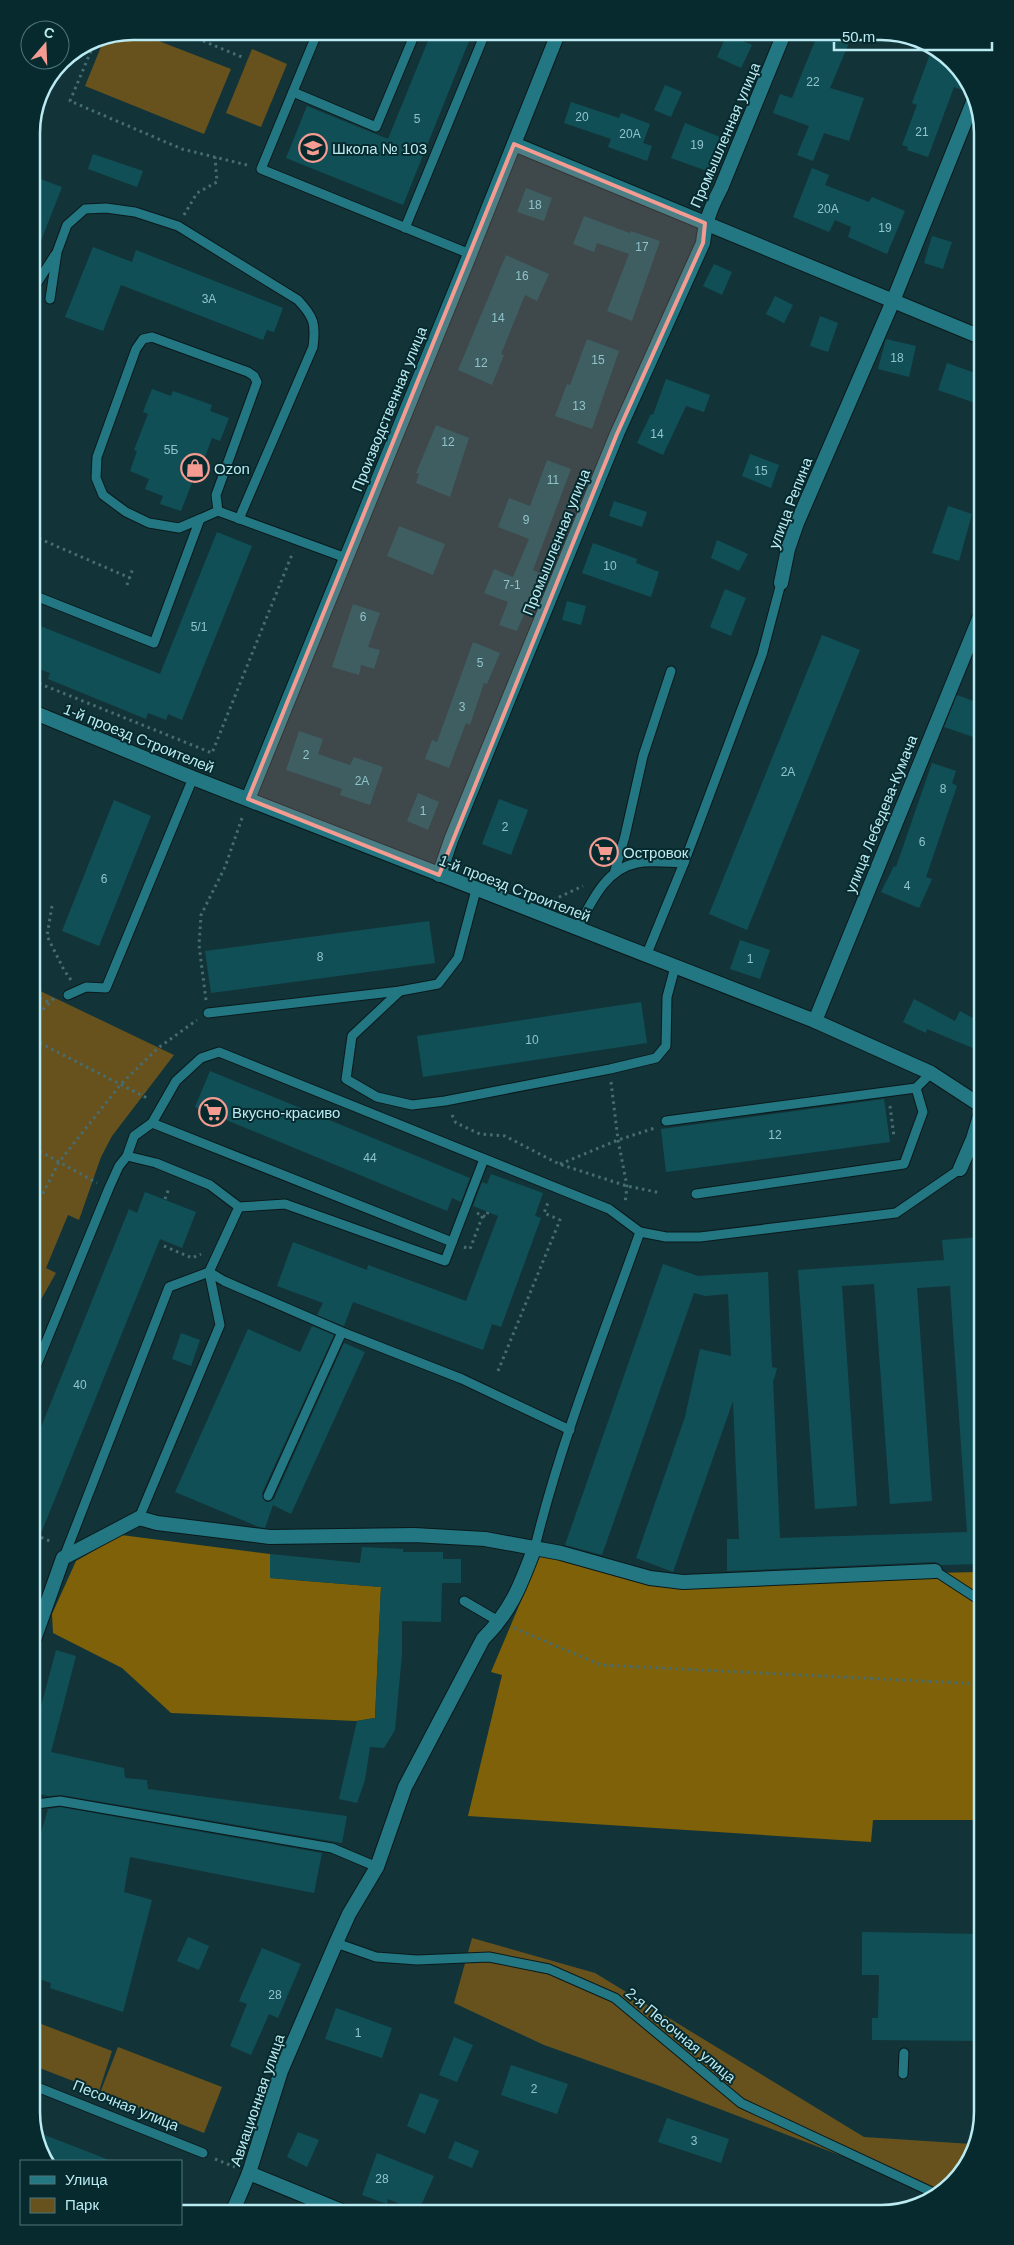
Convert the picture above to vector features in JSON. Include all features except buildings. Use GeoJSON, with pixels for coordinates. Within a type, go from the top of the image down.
{"type":"FeatureCollection","features":[{"type":"Feature","properties":{"kind":"street","name":"Производственная улица"},"geometry":{"type":"LineString","coordinates":[[254,801],[346,558],[555,40]]}},
{"type":"Feature","properties":{"kind":"street","name":"Промышленная улица"},"geometry":{"type":"LineString","coordinates":[[439,875],[451,840],[617,434],[703,243],[705,223],[710,209],[722,188],[782,40]]}},
{"type":"Feature","properties":{"kind":"street","name":"улица Репина"},"geometry":{"type":"LineString","coordinates":[[781,584],[788,549],[797,523],[893,301],[970,109]]}},
{"type":"Feature","properties":{"kind":"street","name":"Промышленная улица"},"geometry":{"type":"LineString","coordinates":[[514,144],[974,334]]}},
{"type":"Feature","properties":{"kind":"street","name":"улица Лебедева-Кумача"},"geometry":{"type":"LineString","coordinates":[[814,1021],[974,631]]}},
{"type":"Feature","properties":{"kind":"street","name":"1-й проезд Строителей"},"geometry":{"type":"LineString","coordinates":[[40,715],[193,778],[476,890],[814,1021],[930,1073],[974,1101]]}},
{"type":"Feature","properties":{"kind":"street"},"geometry":{"type":"LineString","coordinates":[[960,1169],[974,1148]]}},
{"type":"Feature","properties":{"kind":"street"},"geometry":{"type":"LineString","coordinates":[[40,1609],[63,1558],[140,1518],[157,1523],[270,1537],[414,1535],[485,1540],[535,1547],[650,1578],[683,1582],[935,1571]]}},
{"type":"Feature","properties":{"kind":"street","name":"Авиационная улица"},"geometry":{"type":"LineString","coordinates":[[235,2205],[249,2173],[278,2078],[349,1914],[377,1866],[405,1787],[483,1639],[500,1622],[519,1590],[535,1547]]}},
{"type":"Feature","properties":{"kind":"street"},"geometry":{"type":"LineString","coordinates":[[249,2173],[327,2205]]}},
{"type":"Feature","properties":{"kind":"lane"},"geometry":{"type":"LineString","coordinates":[[315,40],[261,169],[470,254]]}},
{"type":"Feature","properties":{"kind":"lane"},"geometry":{"type":"LineString","coordinates":[[294,92],[376,127],[412,40]]}},
{"type":"Feature","properties":{"kind":"lane"},"geometry":{"type":"LineString","coordinates":[[405,228],[482,40]]}},
{"type":"Feature","properties":{"kind":"lane"},"geometry":{"type":"LineString","coordinates":[[50,299],[57,252],[67,225],[85,209],[106,208],[135,212],[178,226],[298,300],[310,313],[315,330],[312,347],[240,519]]}},
{"type":"Feature","properties":{"kind":"lane"},"geometry":{"type":"LineString","coordinates":[[40,278],[57,252]]}},
{"type":"Feature","properties":{"kind":"lane"},"geometry":{"type":"LineString","coordinates":[[218,511],[216,495],[257,382],[254,376],[248,372],[152,337],[144,339],[136,349],[97,456],[96,478],[103,495],[126,512],[149,523],[179,528],[218,511],[346,558]]}},
{"type":"Feature","properties":{"kind":"lane"},"geometry":{"type":"LineString","coordinates":[[40,598],[154,643],[200,519]]}},
{"type":"Feature","properties":{"kind":"lane","name":"улица Репина"},"geometry":{"type":"LineString","coordinates":[[646,956],[684,863],[762,655],[781,584]]}},
{"type":"Feature","properties":{"kind":"lane"},"geometry":{"type":"LineString","coordinates":[[614,874],[626,836],[643,756],[671,671]]}},
{"type":"Feature","properties":{"kind":"lane"},"geometry":{"type":"LineString","coordinates":[[68,995],[86,987],[106,988],[193,778]]}},
{"type":"Feature","properties":{"kind":"lane"},"geometry":{"type":"LineString","coordinates":[[577,929],[596,894],[614,874],[637,863],[684,863]]}},
{"type":"Feature","properties":{"kind":"lane"},"geometry":{"type":"LineString","coordinates":[[208,1013],[400,991],[438,984],[458,958],[476,890]]}},
{"type":"Feature","properties":{"kind":"lane"},"geometry":{"type":"LineString","coordinates":[[400,991],[352,1036],[346,1078],[377,1097],[412,1105],[445,1101],[581,1075],[656,1058],[666,1046],[668,997],[675,967]]}},
{"type":"Feature","properties":{"kind":"lane"},"geometry":{"type":"LineString","coordinates":[[40,1356],[108,1188],[118,1166],[127,1156],[134,1136],[152,1123],[176,1081],[201,1058],[219,1052],[609,1210],[640,1232],[666,1236],[700,1237],[896,1213],[960,1169]]}},
{"type":"Feature","properties":{"kind":"lane"},"geometry":{"type":"LineString","coordinates":[[666,1121],[916,1088],[930,1073]]}},
{"type":"Feature","properties":{"kind":"lane"},"geometry":{"type":"LineString","coordinates":[[696,1194],[904,1164],[923,1112],[916,1088]]}},
{"type":"Feature","properties":{"kind":"lane"},"geometry":{"type":"LineString","coordinates":[[152,1123],[452,1242]]}},
{"type":"Feature","properties":{"kind":"lane"},"geometry":{"type":"LineString","coordinates":[[127,1156],[156,1163],[210,1185],[239,1207],[285,1204],[445,1261],[484,1158]]}},
{"type":"Feature","properties":{"kind":"lane"},"geometry":{"type":"LineString","coordinates":[[140,1518],[220,1325],[209,1272],[239,1207]]}},
{"type":"Feature","properties":{"kind":"lane"},"geometry":{"type":"LineString","coordinates":[[535,1547],[543,1512],[570,1430],[640,1232]]}},
{"type":"Feature","properties":{"kind":"lane"},"geometry":{"type":"LineString","coordinates":[[209,1272],[224,1281],[342,1332],[462,1379],[570,1430]]}},
{"type":"Feature","properties":{"kind":"lane"},"geometry":{"type":"LineString","coordinates":[[63,1558],[169,1287],[209,1272]]}},
{"type":"Feature","properties":{"kind":"lane"},"geometry":{"type":"LineString","coordinates":[[268,1496],[342,1332]]}},
{"type":"Feature","properties":{"kind":"lane"},"geometry":{"type":"LineString","coordinates":[[935,1571],[974,1596]]}},
{"type":"Feature","properties":{"kind":"lane"},"geometry":{"type":"LineString","coordinates":[[464,1602],[500,1622]]}},
{"type":"Feature","properties":{"kind":"lane"},"geometry":{"type":"LineString","coordinates":[[40,1804],[60,1801],[332,1848],[377,1866]]}},
{"type":"Feature","properties":{"kind":"lane","name":"2-я Песочная улица"},"geometry":{"type":"LineString","coordinates":[[336,1943],[376,1957],[417,1960],[489,1957],[549,1969],[615,1998],[741,2103],[929,2191]]}},
{"type":"Feature","properties":{"kind":"lane"},"geometry":{"type":"LineString","coordinates":[[903,2074],[904,2053]]}},
{"type":"Feature","properties":{"kind":"lane","name":"Песочная улица"},"geometry":{"type":"LineString","coordinates":[[40,2088],[203,2153]]}},
{"type":"Feature","properties":{"kind":"path"},"geometry":{"type":"LineString","coordinates":[[201,40],[242,57]]}},
{"type":"Feature","properties":{"kind":"path"},"geometry":{"type":"LineString","coordinates":[[296,40],[312,47]]}},
{"type":"Feature","properties":{"kind":"path"},"geometry":{"type":"LineString","coordinates":[[91,51],[70,101],[182,148],[261,169]]}},
{"type":"Feature","properties":{"kind":"path"},"geometry":{"type":"LineString","coordinates":[[178,226],[196,192],[217,182],[214,157]]}},
{"type":"Feature","properties":{"kind":"path"},"geometry":{"type":"LineString","coordinates":[[40,539],[130,578]]}},
{"type":"Feature","properties":{"kind":"path"},"geometry":{"type":"LineString","coordinates":[[40,684],[212,753],[298,541]]}},
{"type":"Feature","properties":{"kind":"path"},"geometry":{"type":"LineString","coordinates":[[127,585],[133,568]]}},
{"type":"Feature","properties":{"kind":"path"},"geometry":{"type":"LineString","coordinates":[[40,1199],[59,1162],[121,1084],[158,1048],[208,1013],[200,945],[201,915],[225,867],[243,814],[254,801]]}},
{"type":"Feature","properties":{"kind":"path"},"geometry":{"type":"LineString","coordinates":[[548,902],[586,885]]}},
{"type":"Feature","properties":{"kind":"path"},"geometry":{"type":"LineString","coordinates":[[52,906],[47,936],[64,970]]}},
{"type":"Feature","properties":{"kind":"path"},"geometry":{"type":"LineString","coordinates":[[40,998],[48,1002],[40,1012]]}},
{"type":"Feature","properties":{"kind":"path"},"geometry":{"type":"LineString","coordinates":[[40,1043],[149,1099]]}},
{"type":"Feature","properties":{"kind":"path"},"geometry":{"type":"LineString","coordinates":[[611,1076],[618,1140],[628,1186],[626,1201],[620,1217]]}},
{"type":"Feature","properties":{"kind":"path"},"geometry":{"type":"LineString","coordinates":[[890,1108],[894,1137]]}},
{"type":"Feature","properties":{"kind":"path"},"geometry":{"type":"LineString","coordinates":[[456,1123],[480,1134],[504,1136],[559,1164],[628,1186],[661,1193]]}},
{"type":"Feature","properties":{"kind":"path"},"geometry":{"type":"LineString","coordinates":[[559,1164],[653,1128]]}},
{"type":"Feature","properties":{"kind":"path"},"geometry":{"type":"LineString","coordinates":[[488,1142],[490,1135]]}},
{"type":"Feature","properties":{"kind":"path"},"geometry":{"type":"LineString","coordinates":[[40,1151],[94,1181]]}},
{"type":"Feature","properties":{"kind":"path"},"geometry":{"type":"LineString","coordinates":[[165,1200],[169,1188]]}},
{"type":"Feature","properties":{"kind":"path"},"geometry":{"type":"LineString","coordinates":[[498,1371],[560,1220],[544,1214],[551,1194]]}},
{"type":"Feature","properties":{"kind":"path"},"geometry":{"type":"LineString","coordinates":[[474,1212],[486,1217],[488,1212]]}},
{"type":"Feature","properties":{"kind":"path"},"geometry":{"type":"LineString","coordinates":[[164,1246],[192,1258],[208,1252]]}},
{"type":"Feature","properties":{"kind":"path"},"geometry":{"type":"LineString","coordinates":[[40,1537],[52,1542]]}},
{"type":"Feature","properties":{"kind":"path"},"geometry":{"type":"LineString","coordinates":[[500,1622],[601,1665],[974,1684]]}},
{"type":"Feature","properties":{"kind":"path"},"geometry":{"type":"LineString","coordinates":[[203,2153],[249,2173]]}},
{"type":"Feature","properties":{"kind":"highlighted area"},"geometry":{"type":"Polygon","coordinates":[[[514,144],[705,223],[703,243],[617,434],[439,875],[248,799],[514,144]]]}},
{"type":"Feature","properties":{"kind":"green space"},"geometry":{"type":"Polygon","coordinates":[[[127,40],[156,40],[231,69],[204,134],[85,86],[101,46],[127,40]]]}},
{"type":"Feature","properties":{"kind":"green space"},"geometry":{"type":"Polygon","coordinates":[[[252,49],[287,64],[261,127],[226,113],[252,49]]]}},
{"type":"Feature","properties":{"kind":"green space"},"geometry":{"type":"Polygon","coordinates":[[[40,991],[174,1055],[112,1136],[101,1157],[79,1220],[68,1215],[46,1268],[56,1273],[40,1301],[40,991]]]}},
{"type":"Feature","properties":{"kind":"green space"},"geometry":{"type":"Polygon","coordinates":[[[472,1938],[595,1973],[864,2137],[968,2144],[955,2168],[947,2178],[931,2190],[657,2085],[544,2045],[454,2003],[472,1938]]]}},
{"type":"Feature","properties":{"kind":"green space"},"geometry":{"type":"Polygon","coordinates":[[[40,2024],[112,2051],[99,2091],[40,2068],[40,2024]]]}},
{"type":"Feature","properties":{"kind":"green space"},"geometry":{"type":"Polygon","coordinates":[[[118,2047],[222,2087],[204,2133],[100,2093],[118,2047]]]}},
{"type":"Feature","properties":{"kind":"shaded area"},"geometry":{"type":"Polygon","coordinates":[[[121,1535],[270,1554],[270,1578],[381,1587],[375,1718],[356,1721],[171,1713],[122,1668],[53,1633],[52,1614],[76,1561],[121,1535]]]}},
{"type":"Feature","properties":{"kind":"shaded area"},"geometry":{"type":"Polygon","coordinates":[[[545,1544],[677,1578],[974,1572],[974,1820],[873,1820],[871,1842],[468,1816],[502,1675],[491,1672],[545,1544]]]}},
{"type":"Feature","properties":{"kind":"place","name":"Школа № 103"},"geometry":{"type":"Point","coordinates":[313,148]}},
{"type":"Feature","properties":{"kind":"place","name":"Ozon"},"geometry":{"type":"Point","coordinates":[195,468]}},
{"type":"Feature","properties":{"kind":"place","name":"Островок"},"geometry":{"type":"Point","coordinates":[604,852]}},
{"type":"Feature","properties":{"kind":"place","name":"Вкусно-красиво"},"geometry":{"type":"Point","coordinates":[213,1112]}}]}
